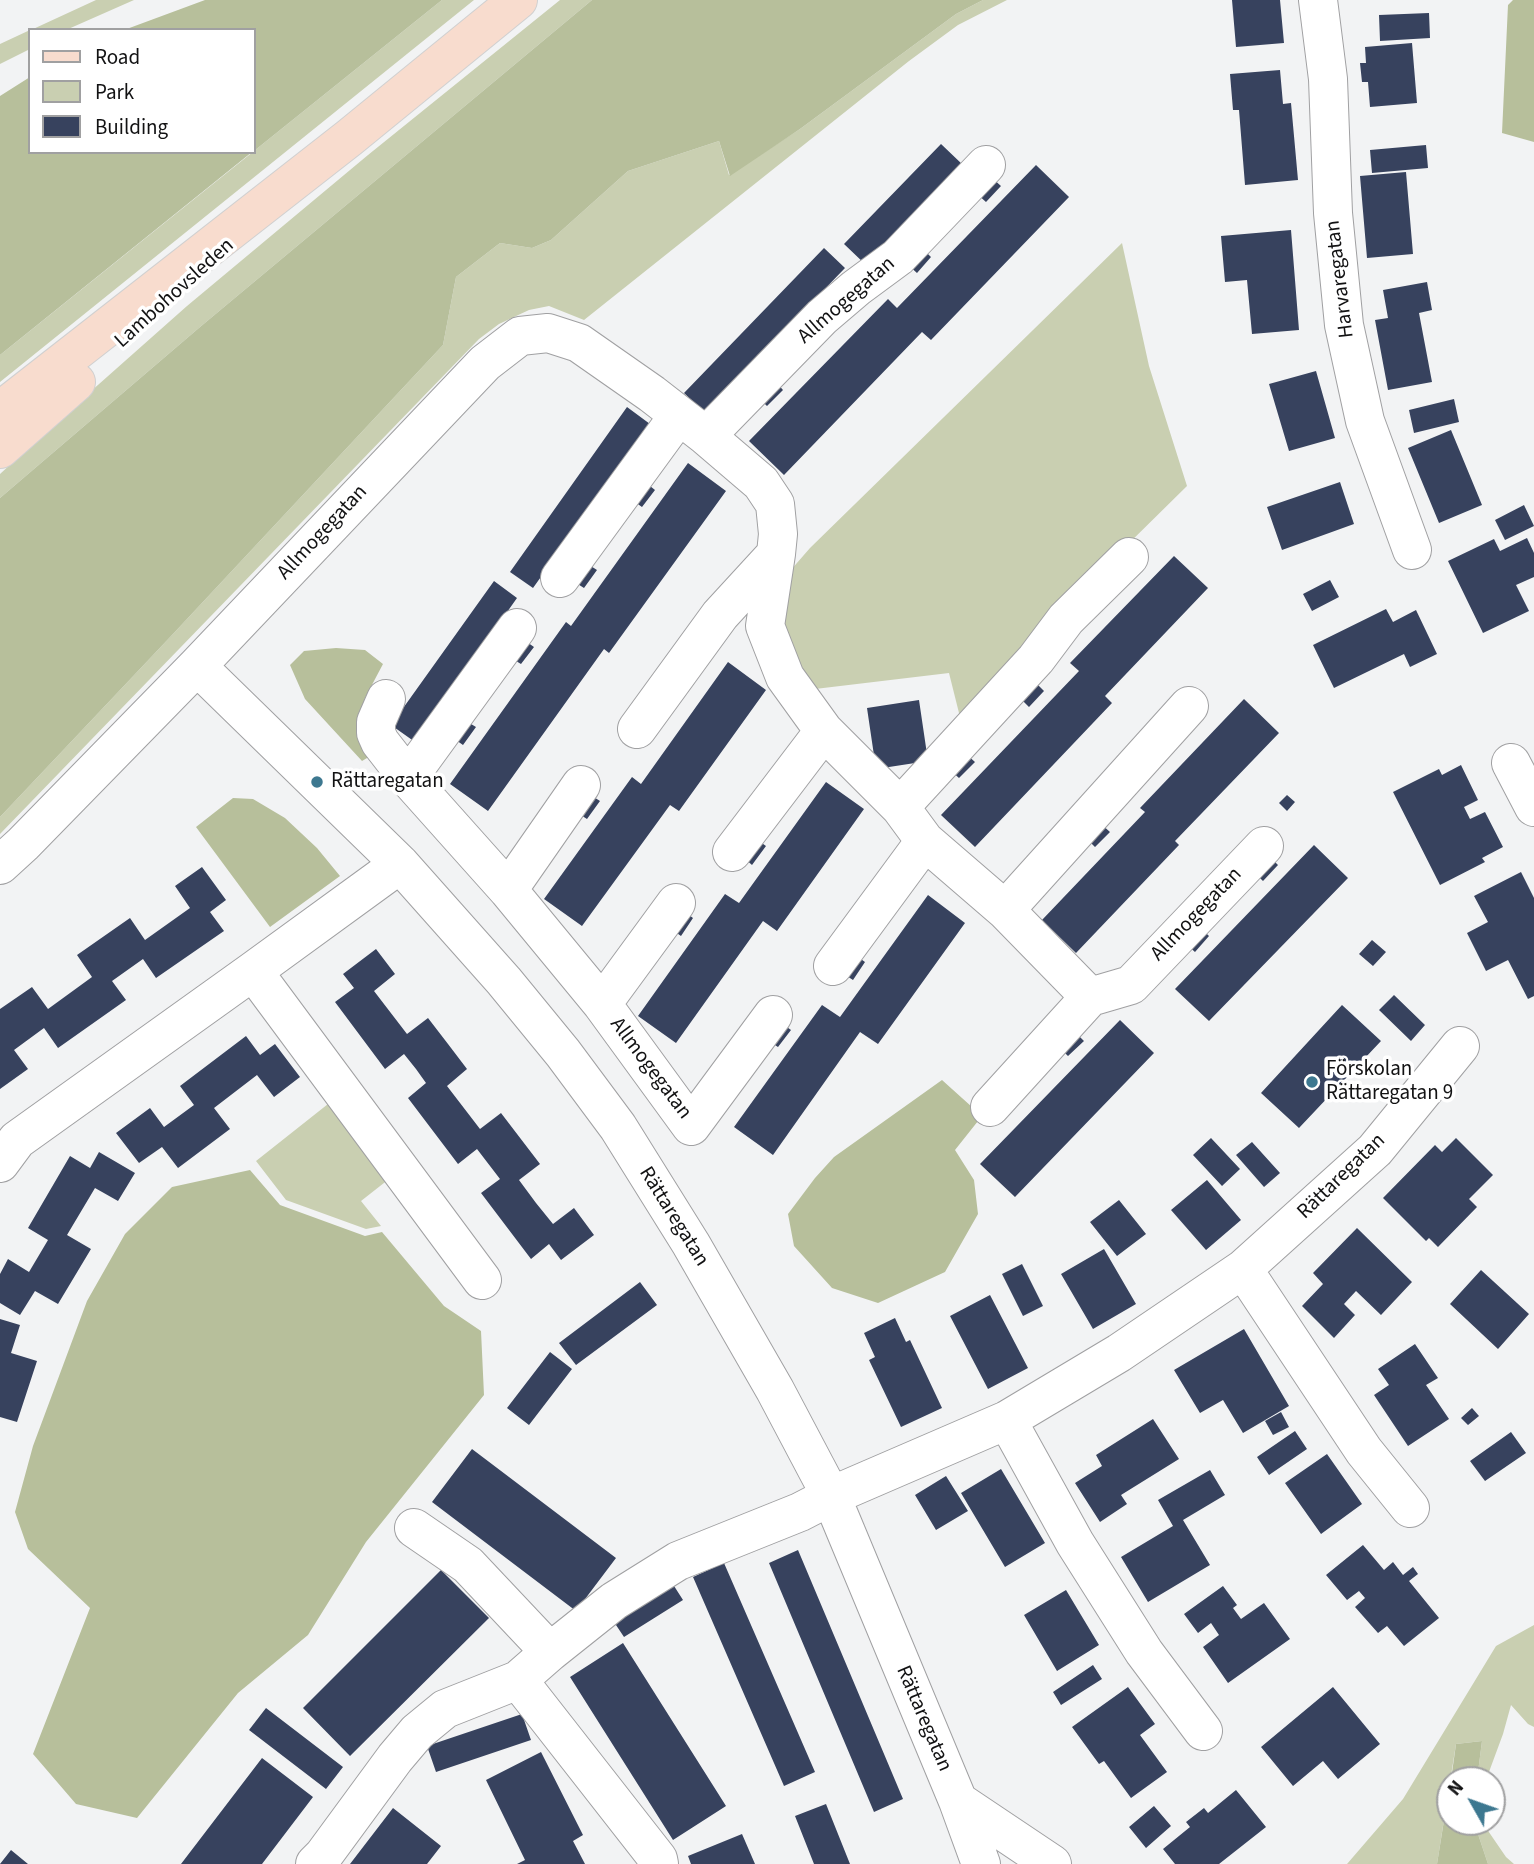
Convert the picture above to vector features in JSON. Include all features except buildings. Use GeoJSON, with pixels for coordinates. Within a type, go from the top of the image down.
{"type":"FeatureCollection","features":[{"type":"Feature","properties":{"kind":"main road","name":"Lambohovsleden"},"geometry":{"type":"LineString","coordinates":[[0,411],[349,138],[518,0]]}},
{"type":"Feature","properties":{"kind":"main road","name":"Lambohovsleden"},"geometry":{"type":"LineString","coordinates":[[0,449],[349,138]]}},
{"type":"Feature","properties":{"kind":"street","name":"Harvaregatan"},"geometry":{"type":"LineString","coordinates":[[1318,0],[1328,79],[1333,213],[1344,325],[1365,421],[1412,550]]}},
{"type":"Feature","properties":{"kind":"street","name":"Allmogegatan"},"geometry":{"type":"LineString","coordinates":[[560,578],[692,425],[856,288],[898,257],[986,164]]}},
{"type":"Feature","properties":{"kind":"street","name":"Allmogegatan"},"geometry":{"type":"LineString","coordinates":[[0,865],[197,666],[485,363],[520,335],[548,333],[579,343],[692,425],[761,483],[775,504],[778,534],[765,626]]}},
{"type":"Feature","properties":{"kind":"street"},"geometry":{"type":"LineString","coordinates":[[637,729],[720,615],[776,554]]}},
{"type":"Feature","properties":{"kind":"street"},"geometry":{"type":"LineString","coordinates":[[900,807],[1036,659],[1066,619],[1129,557]]}},
{"type":"Feature","properties":{"kind":"street"},"geometry":{"type":"LineString","coordinates":[[720,615],[743,617],[765,626],[785,677],[824,731],[900,807],[925,841],[1005,910],[1090,997],[990,1107]]}},
{"type":"Feature","properties":{"kind":"street"},"geometry":{"type":"LineString","coordinates":[[408,778],[517,628]]}},
{"type":"Feature","properties":{"kind":"street","name":"Rättaregatan"},"geometry":{"type":"LineString","coordinates":[[197,666],[400,864],[504,981],[618,1128],[691,1244],[775,1390],[831,1496],[958,1801],[981,1864]]}},
{"type":"Feature","properties":{"kind":"street","name":"Allmogegatan"},"geometry":{"type":"LineString","coordinates":[[386,699],[376,722],[376,733],[380,742],[602,1004],[691,1126],[773,1015]]}},
{"type":"Feature","properties":{"kind":"street"},"geometry":{"type":"LineString","coordinates":[[1005,910],[1189,706]]}},
{"type":"Feature","properties":{"kind":"street"},"geometry":{"type":"LineString","coordinates":[[732,852],[824,731]]}},
{"type":"Feature","properties":{"kind":"street"},"geometry":{"type":"LineString","coordinates":[[1511,763],[1534,807]]}},
{"type":"Feature","properties":{"kind":"street"},"geometry":{"type":"LineString","coordinates":[[508,890],[581,785]]}},
{"type":"Feature","properties":{"kind":"street"},"geometry":{"type":"LineString","coordinates":[[834,966],[925,841]]}},
{"type":"Feature","properties":{"kind":"street","name":"Allmogegatan"},"geometry":{"type":"LineString","coordinates":[[1090,997],[1130,985],[1264,846]]}},
{"type":"Feature","properties":{"kind":"street"},"geometry":{"type":"LineString","coordinates":[[6,1151],[400,864]]}},
{"type":"Feature","properties":{"kind":"street","name":"Allmogegatan"},"geometry":{"type":"LineString","coordinates":[[602,1004],[676,903]]}},
{"type":"Feature","properties":{"kind":"street"},"geometry":{"type":"LineString","coordinates":[[253,971],[482,1280]]}},
{"type":"Feature","properties":{"kind":"street","name":"Rättaregatan"},"geometry":{"type":"LineString","coordinates":[[315,1864],[395,1758],[417,1732],[445,1709],[519,1680],[614,1601],[678,1562],[800,1512],[1007,1420],[1119,1353],[1243,1269],[1375,1150],[1460,1046]]}},
{"type":"Feature","properties":{"kind":"street"},"geometry":{"type":"LineString","coordinates":[[1243,1269],[1364,1451],[1409,1508]]}},
{"type":"Feature","properties":{"kind":"street"},"geometry":{"type":"LineString","coordinates":[[1007,1420],[1075,1543],[1144,1652],[1203,1731]]}},
{"type":"Feature","properties":{"kind":"street"},"geometry":{"type":"LineString","coordinates":[[414,1528],[468,1565],[550,1652]]}},
{"type":"Feature","properties":{"kind":"street"},"geometry":{"type":"LineString","coordinates":[[519,1680],[658,1859],[659,1864]]}},
{"type":"Feature","properties":{"kind":"street"},"geometry":{"type":"LineString","coordinates":[[958,1801],[1052,1864]]}},
{"type":"Feature","properties":{"kind":"green space"},"geometry":{"type":"Polygon","coordinates":[[[96,0],[134,0],[71,28],[35,28],[96,0]]]}},
{"type":"Feature","properties":{"kind":"green space"},"geometry":{"type":"Polygon","coordinates":[[[205,0],[442,0],[256,149],[256,28],[129,28],[205,0]]]}},
{"type":"Feature","properties":{"kind":"green space"},"geometry":{"type":"Polygon","coordinates":[[[442,0],[474,0],[0,382],[0,355],[250,154],[256,154],[256,149],[442,0]]]}},
{"type":"Feature","properties":{"kind":"green space"},"geometry":{"type":"Polygon","coordinates":[[[560,0],[592,0],[200,327],[0,498],[0,474],[72,408],[187,306],[560,0]]]}},
{"type":"Feature","properties":{"kind":"green space"},"geometry":{"type":"Polygon","coordinates":[[[592,0],[983,0],[956,14],[800,129],[730,176],[719,141],[628,171],[551,240],[532,248],[500,243],[456,277],[443,345],[0,817],[0,498],[200,327],[592,0]]]}},
{"type":"Feature","properties":{"kind":"green space"},"geometry":{"type":"Polygon","coordinates":[[[983,0],[1007,0],[958,25],[909,61],[584,320],[549,306],[529,310],[499,324],[479,339],[0,834],[0,817],[443,345],[456,277],[500,243],[532,248],[551,240],[628,171],[719,141],[729,175],[800,129],[956,14],[983,0]]]}},
{"type":"Feature","properties":{"kind":"green space"},"geometry":{"type":"Polygon","coordinates":[[[1513,0],[1534,0],[1534,142],[1502,133],[1508,5],[1513,0]]]}},
{"type":"Feature","properties":{"kind":"green space"},"geometry":{"type":"Polygon","coordinates":[[[28,31],[28,50],[0,64],[0,44],[28,31]]]}},
{"type":"Feature","properties":{"kind":"green space"},"geometry":{"type":"Polygon","coordinates":[[[28,78],[28,154],[250,154],[0,355],[0,96],[28,78]]]}},
{"type":"Feature","properties":{"kind":"green space"},"geometry":{"type":"Polygon","coordinates":[[[1122,243],[1149,366],[1187,486],[1046,625],[962,725],[949,673],[815,689],[781,631],[783,579],[810,548],[1122,243]]]}},
{"type":"Feature","properties":{"kind":"green space"},"geometry":{"type":"Polygon","coordinates":[[[336,648],[365,650],[383,664],[365,698],[357,732],[372,755],[362,761],[305,699],[290,665],[304,651],[336,648]]]}},
{"type":"Feature","properties":{"kind":"green space"},"geometry":{"type":"Polygon","coordinates":[[[233,798],[253,799],[285,818],[317,848],[340,876],[270,927],[196,827],[233,798]]]}},
{"type":"Feature","properties":{"kind":"green space"},"geometry":{"type":"Polygon","coordinates":[[[942,1080],[982,1116],[955,1150],[974,1180],[978,1214],[945,1272],[878,1303],[832,1288],[794,1246],[788,1214],[834,1157],[942,1080]]]}},
{"type":"Feature","properties":{"kind":"green space"},"geometry":{"type":"Polygon","coordinates":[[[328,1104],[389,1179],[361,1201],[381,1226],[366,1229],[286,1200],[256,1161],[328,1104]]]}},
{"type":"Feature","properties":{"kind":"green space"},"geometry":{"type":"Polygon","coordinates":[[[250,1170],[280,1205],[365,1236],[382,1232],[444,1306],[481,1331],[484,1395],[366,1542],[308,1635],[238,1693],[137,1818],[76,1804],[33,1754],[90,1608],[28,1549],[15,1512],[33,1446],[87,1301],[125,1234],[172,1187],[250,1170]]]}},
{"type":"Feature","properties":{"kind":"green space"},"geometry":{"type":"Polygon","coordinates":[[[1534,1625],[1534,1727],[1511,1705],[1491,1766],[1479,1766],[1482,1741],[1456,1744],[1453,1766],[1436,1766],[1436,1836],[1441,1836],[1437,1864],[1347,1864],[1403,1799],[1496,1646],[1534,1625]]]}},
{"type":"Feature","properties":{"kind":"green space"},"geometry":{"type":"Polygon","coordinates":[[[1482,1741],[1479,1766],[1453,1766],[1456,1744],[1482,1741]]]}},
{"type":"Feature","properties":{"kind":"green space"},"geometry":{"type":"Polygon","coordinates":[[[1441,1836],[1479,1836],[1488,1864],[1437,1864],[1441,1836]]]}},
{"type":"Feature","properties":{"kind":"green space"},"geometry":{"type":"Polygon","coordinates":[[[1479,1836],[1492,1836],[1514,1864],[1488,1864],[1479,1836]]]}},
{"type":"Feature","properties":{"kind":"place","name":"Rättaregatan"},"geometry":{"type":"Point","coordinates":[317,782]}},
{"type":"Feature","properties":{"kind":"place","name":"Förskolan Rättaregatan 9"},"geometry":{"type":"Point","coordinates":[1312,1082]}}]}
